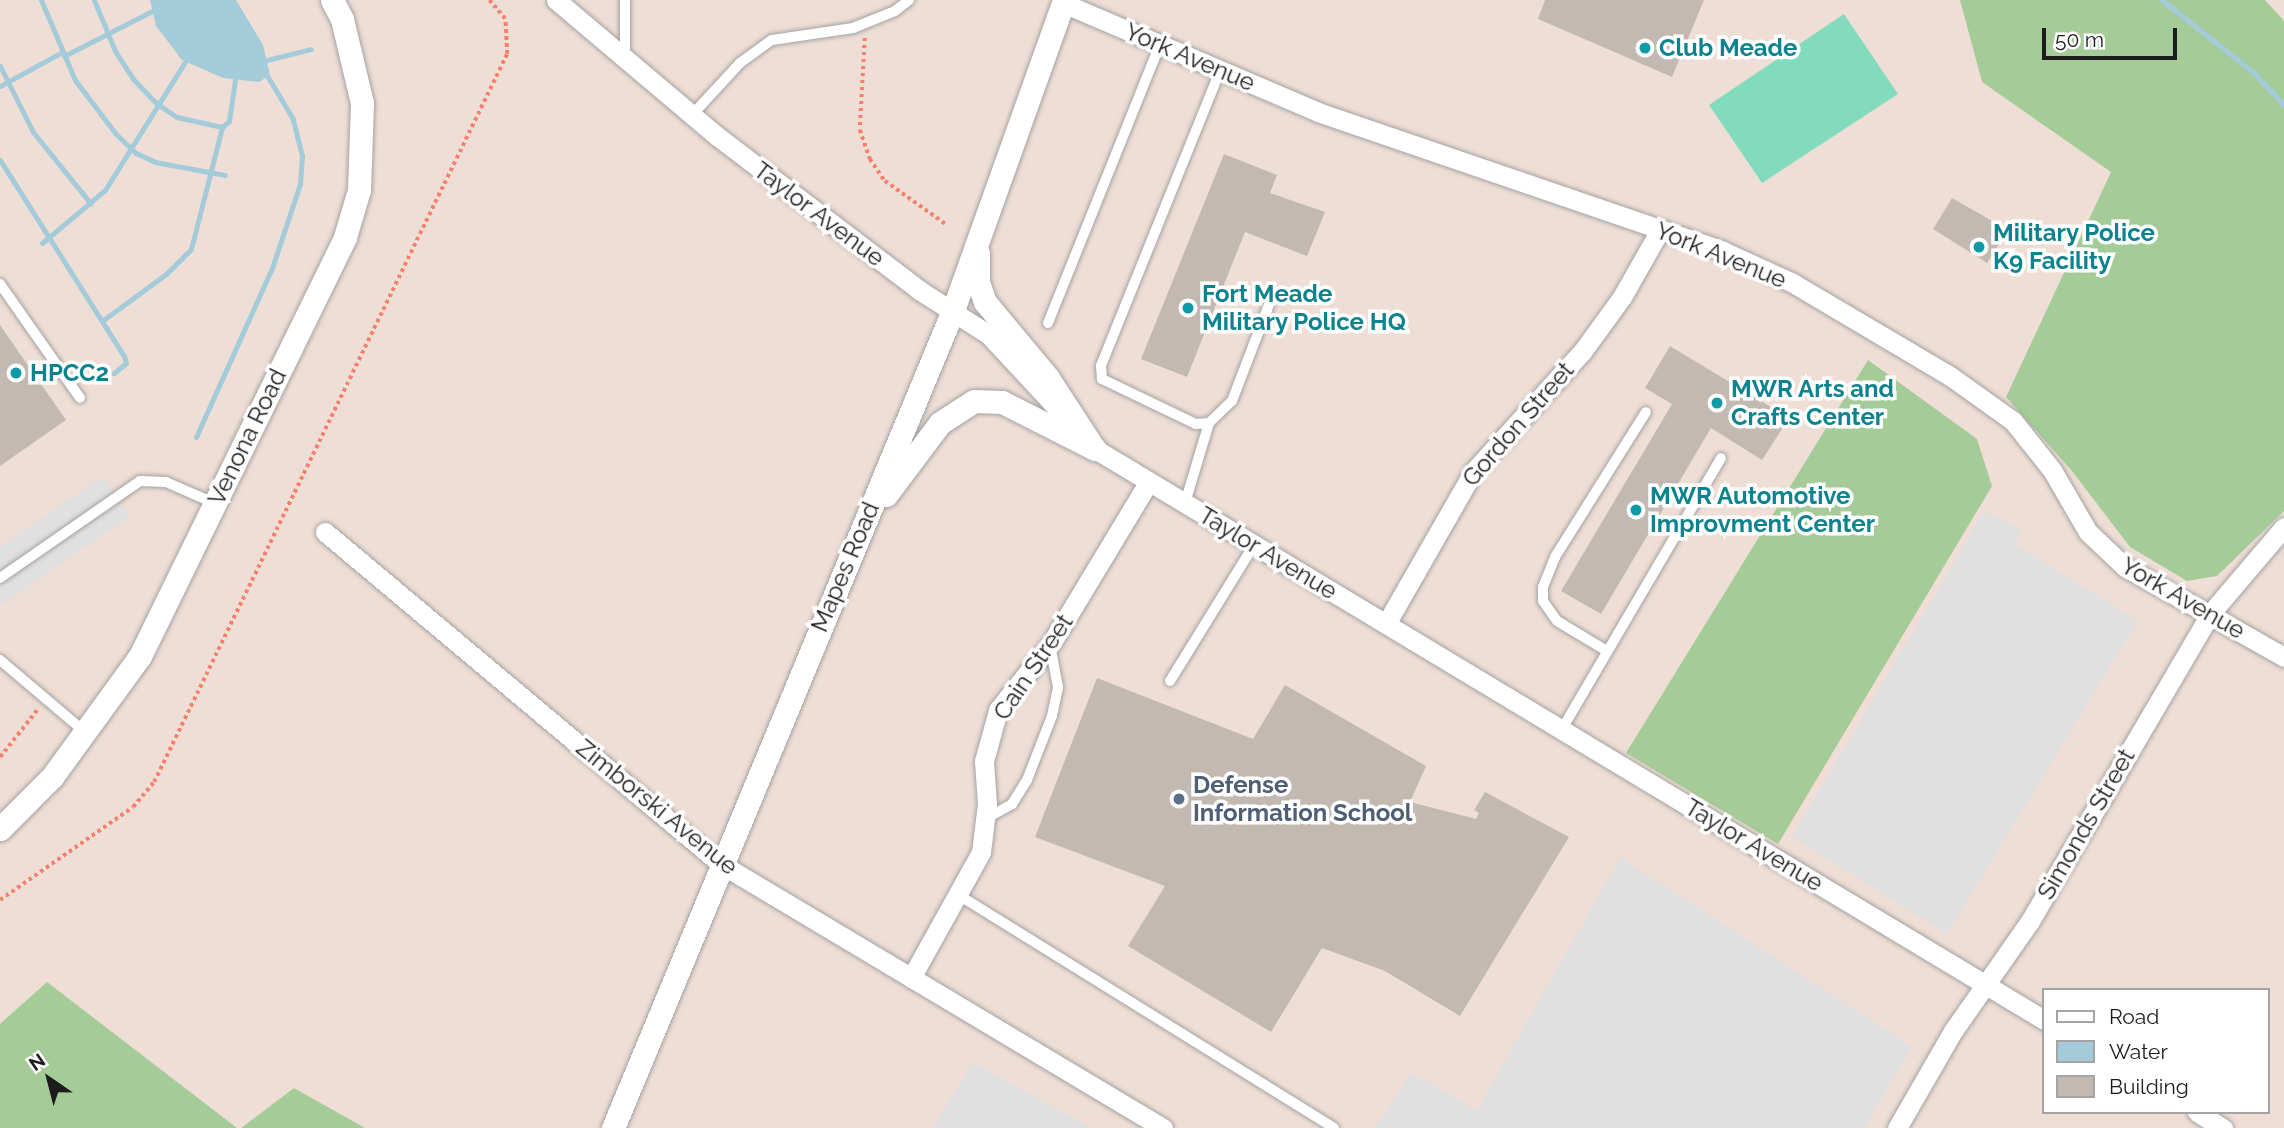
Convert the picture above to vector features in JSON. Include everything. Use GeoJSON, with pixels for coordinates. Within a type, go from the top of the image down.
{"type":"FeatureCollection","features":[{"type":"Feature","properties":{"kind":"street","name":"Venona Road"},"geometry":{"type":"LineString","coordinates":[[0,829],[52,777],[140,656],[345,237],[359,190],[362,103],[342,19],[332,0]]}},
{"type":"Feature","properties":{"kind":"street","name":"Taylor Avenue"},"geometry":{"type":"LineString","coordinates":[[556,0],[692,115],[952,313],[1001,346],[1095,449],[2042,1019]]}},
{"type":"Feature","properties":{"kind":"street","name":"York Avenue"},"geometry":{"type":"LineString","coordinates":[[1064,1],[1318,112],[1723,251],[1791,282],[1982,398],[2035,446],[2103,549],[2153,586],[2210,614],[2284,657]]}},
{"type":"Feature","properties":{"kind":"street","name":"Mapes Road"},"geometry":{"type":"LineString","coordinates":[[613,1128],[952,313],[1064,1]]}},
{"type":"Feature","properties":{"kind":"street","name":"Gordon Street"},"geometry":{"type":"LineString","coordinates":[[1386,624],[1473,472],[1582,352],[1622,297],[1660,230]]}},
{"type":"Feature","properties":{"kind":"street"},"geometry":{"type":"LineString","coordinates":[[979,238],[978,282],[985,302],[1048,378],[1095,449]]}},
{"type":"Feature","properties":{"kind":"street"},"geometry":{"type":"LineString","coordinates":[[858,535],[928,436],[962,405],[1002,402],[1095,449]]}},
{"type":"Feature","properties":{"kind":"street","name":"Cain Street"},"geometry":{"type":"LineString","coordinates":[[911,978],[960,896],[981,852],[986,818],[984,761],[990,732],[1012,690],[1050,645],[1148,483]]}},
{"type":"Feature","properties":{"kind":"street","name":"Simonds Street"},"geometry":{"type":"LineString","coordinates":[[1897,1128],[1985,984],[2030,921],[2210,614],[2284,527]]}},
{"type":"Feature","properties":{"kind":"street","name":"Zimborski Avenue"},"geometry":{"type":"LineString","coordinates":[[325,532],[721,864],[1163,1128]]}},
{"type":"Feature","properties":{"kind":"street"},"geometry":{"type":"LineString","coordinates":[[2200,1114],[2223,1128]]}},
{"type":"Feature","properties":{"kind":"lane"},"geometry":{"type":"LineString","coordinates":[[625,0],[625,58]]}},
{"type":"Feature","properties":{"kind":"lane"},"geometry":{"type":"LineString","coordinates":[[692,115],[740,63],[772,40],[853,28],[895,11],[909,0]]}},
{"type":"Feature","properties":{"kind":"lane"},"geometry":{"type":"LineString","coordinates":[[1048,323],[1160,45]]}},
{"type":"Feature","properties":{"kind":"lane"},"geometry":{"type":"LineString","coordinates":[[1209,423],[1196,424],[1106,384],[1100,374],[1220,71]]}},
{"type":"Feature","properties":{"kind":"lane"},"geometry":{"type":"LineString","coordinates":[[0,285],[80,398]]}},
{"type":"Feature","properties":{"kind":"lane"},"geometry":{"type":"LineString","coordinates":[[1185,503],[1209,423],[1232,401],[1273,294]]}},
{"type":"Feature","properties":{"kind":"lane"},"geometry":{"type":"LineString","coordinates":[[1607,651],[1557,621],[1543,601],[1543,587],[1555,557],[1646,412]]}},
{"type":"Feature","properties":{"kind":"lane"},"geometry":{"type":"LineString","coordinates":[[1562,729],[1721,458]]}},
{"type":"Feature","properties":{"kind":"lane"},"geometry":{"type":"LineString","coordinates":[[0,578],[140,481],[166,482],[215,503]]}},
{"type":"Feature","properties":{"kind":"lane"},"geometry":{"type":"LineString","coordinates":[[1170,681],[1254,545]]}},
{"type":"Feature","properties":{"kind":"lane"},"geometry":{"type":"LineString","coordinates":[[986,818],[1012,804],[1027,780],[1052,716],[1058,687],[1050,645]]}},
{"type":"Feature","properties":{"kind":"lane"},"geometry":{"type":"LineString","coordinates":[[0,660],[85,732]]}},
{"type":"Feature","properties":{"kind":"lane"},"geometry":{"type":"LineString","coordinates":[[960,896],[1334,1128]]}},
{"type":"Feature","properties":{"kind":"path"},"geometry":{"type":"LineString","coordinates":[[0,900],[133,807],[154,782],[508,54],[505,19],[489,0]]}},
{"type":"Feature","properties":{"kind":"path"},"geometry":{"type":"LineString","coordinates":[[865,36],[860,130],[870,159],[895,189],[947,225]]}},
{"type":"Feature","properties":{"kind":"path"},"geometry":{"type":"LineString","coordinates":[[0,757],[45,699]]}},
{"type":"Feature","properties":{"kind":"shaded area"},"geometry":{"type":"Polygon","coordinates":[[[0,0],[2284,0],[2284,1128],[0,1128],[0,0]]]}},
{"type":"Feature","properties":{"kind":"shaded area"},"geometry":{"type":"Polygon","coordinates":[[[102,476],[130,516],[0,606],[0,547],[102,476]]]}},
{"type":"Feature","properties":{"kind":"shaded area"},"geometry":{"type":"Polygon","coordinates":[[[1984,511],[2022,529],[2015,544],[2138,621],[1947,934],[1792,837],[1984,511]]]}},
{"type":"Feature","properties":{"kind":"shaded area"},"geometry":{"type":"Polygon","coordinates":[[[1620,857],[1912,1047],[1864,1128],[1375,1128],[1411,1073],[1477,1110],[1620,857]]]}},
{"type":"Feature","properties":{"kind":"shaded area"},"geometry":{"type":"Polygon","coordinates":[[[973,1063],[1092,1128],[932,1128],[973,1063]]]}},
{"type":"Feature","properties":{"kind":"green space"},"geometry":{"type":"Polygon","coordinates":[[[1960,0],[2265,0],[2284,21],[2284,511],[2217,576],[2187,581],[2130,547],[2072,471],[2006,397],[2111,172],[1982,82],[1960,0]]]}},
{"type":"Feature","properties":{"kind":"green space"},"geometry":{"type":"Polygon","coordinates":[[[1844,14],[1898,94],[1762,183],[1709,105],[1844,14]]]}},
{"type":"Feature","properties":{"kind":"green space"},"geometry":{"type":"Polygon","coordinates":[[[1868,360],[1977,439],[1992,486],[1778,844],[1626,753],[1868,360]]]}},
{"type":"Feature","properties":{"kind":"green space"},"geometry":{"type":"Polygon","coordinates":[[[47,982],[237,1128],[0,1128],[0,1024],[47,982]]]}},
{"type":"Feature","properties":{"kind":"green space"},"geometry":{"type":"Polygon","coordinates":[[[294,1088],[365,1128],[241,1128],[294,1088]]]}},
{"type":"Feature","properties":{"kind":"water"},"geometry":{"type":"Polygon","coordinates":[[[150,0],[236,0],[263,45],[270,75],[259,82],[223,78],[182,60],[156,26],[150,0]]]}},
{"type":"Feature","properties":{"kind":"building","name":"Club Meade"},"geometry":{"type":"Polygon","coordinates":[[[1545,0],[1704,0],[1672,77],[1538,19],[1545,0]]]}},
{"type":"Feature","properties":{"kind":"building","name":"Fort Meade Military Police HQ"},"geometry":{"type":"Polygon","coordinates":[[[1224,154],[1277,175],[1270,193],[1325,212],[1307,256],[1245,232],[1187,377],[1141,359],[1224,154]]]}},
{"type":"Feature","properties":{"kind":"building","name":"Military Police K9 Facility"},"geometry":{"type":"Polygon","coordinates":[[[1952,198],[2008,230],[1987,263],[1933,229],[1952,198]]]}},
{"type":"Feature","properties":{"kind":"building","name":"HPCC2"},"geometry":{"type":"Polygon","coordinates":[[[0,325],[66,420],[0,466],[0,325]]]}},
{"type":"Feature","properties":{"kind":"building"},"geometry":{"type":"Polygon","coordinates":[[[1670,346],[1789,418],[1762,460],[1711,428],[1601,614],[1561,591],[1672,404],[1645,388],[1670,346]]]}},
{"type":"Feature","properties":{"kind":"building"},"geometry":{"type":"Polygon","coordinates":[[[1097,678],[1253,739],[1285,685],[1426,766],[1410,802],[1476,819],[1479,813],[1474,810],[1485,792],[1569,837],[1460,1016],[1385,971],[1322,948],[1271,1032],[1128,946],[1165,886],[1035,837],[1097,678]]]}},
{"type":"Feature","properties":{"kind":"waterway"},"geometry":{"type":"LineString","coordinates":[[41,0],[75,80],[116,134],[136,153],[155,162],[225,175]]}},
{"type":"Feature","properties":{"kind":"waterway"},"geometry":{"type":"LineString","coordinates":[[94,0],[115,51],[133,79],[156,103],[177,117],[222,127],[229,121],[235,80]]}},
{"type":"Feature","properties":{"kind":"waterway"},"geometry":{"type":"LineString","coordinates":[[2162,0],[2253,72],[2284,105]]}},
{"type":"Feature","properties":{"kind":"waterway"},"geometry":{"type":"LineString","coordinates":[[64,56],[152,11]]}},
{"type":"Feature","properties":{"kind":"waterway"},"geometry":{"type":"LineString","coordinates":[[267,60],[311,49]]}},
{"type":"Feature","properties":{"kind":"waterway"},"geometry":{"type":"LineString","coordinates":[[0,86],[62,52]]}},
{"type":"Feature","properties":{"kind":"waterway"},"geometry":{"type":"LineString","coordinates":[[42,243],[105,190],[185,62]]}},
{"type":"Feature","properties":{"kind":"waterway"},"geometry":{"type":"LineString","coordinates":[[0,66],[33,132],[91,204]]}},
{"type":"Feature","properties":{"kind":"waterway"},"geometry":{"type":"LineString","coordinates":[[196,437],[272,268],[300,184],[302,156],[293,119],[268,77]]}},
{"type":"Feature","properties":{"kind":"waterway"},"geometry":{"type":"LineString","coordinates":[[102,321],[166,274],[191,249],[222,127]]}},
{"type":"Feature","properties":{"kind":"waterway"},"geometry":{"type":"LineString","coordinates":[[0,160],[124,356],[126,363],[114,373]]}},
{"type":"Feature","properties":{"kind":"place","name":"Club Meade"},"geometry":{"type":"Point","coordinates":[1645,48]}},
{"type":"Feature","properties":{"kind":"place","name":"Military Police K9 Facility"},"geometry":{"type":"Point","coordinates":[1979,247]}},
{"type":"Feature","properties":{"kind":"place","name":"Fort Meade Military Police HQ"},"geometry":{"type":"Point","coordinates":[1188,308]}},
{"type":"Feature","properties":{"kind":"place","name":"HPCC2"},"geometry":{"type":"Point","coordinates":[16,373]}},
{"type":"Feature","properties":{"kind":"place","name":"MWR Arts and Crafts Center"},"geometry":{"type":"Point","coordinates":[1717,403]}},
{"type":"Feature","properties":{"kind":"place","name":"MWR Automotive Improvment Center"},"geometry":{"type":"Point","coordinates":[1636,510]}},
{"type":"Feature","properties":{"kind":"place","name":"Defense Information School"},"geometry":{"type":"Point","coordinates":[1179,799]}}]}
